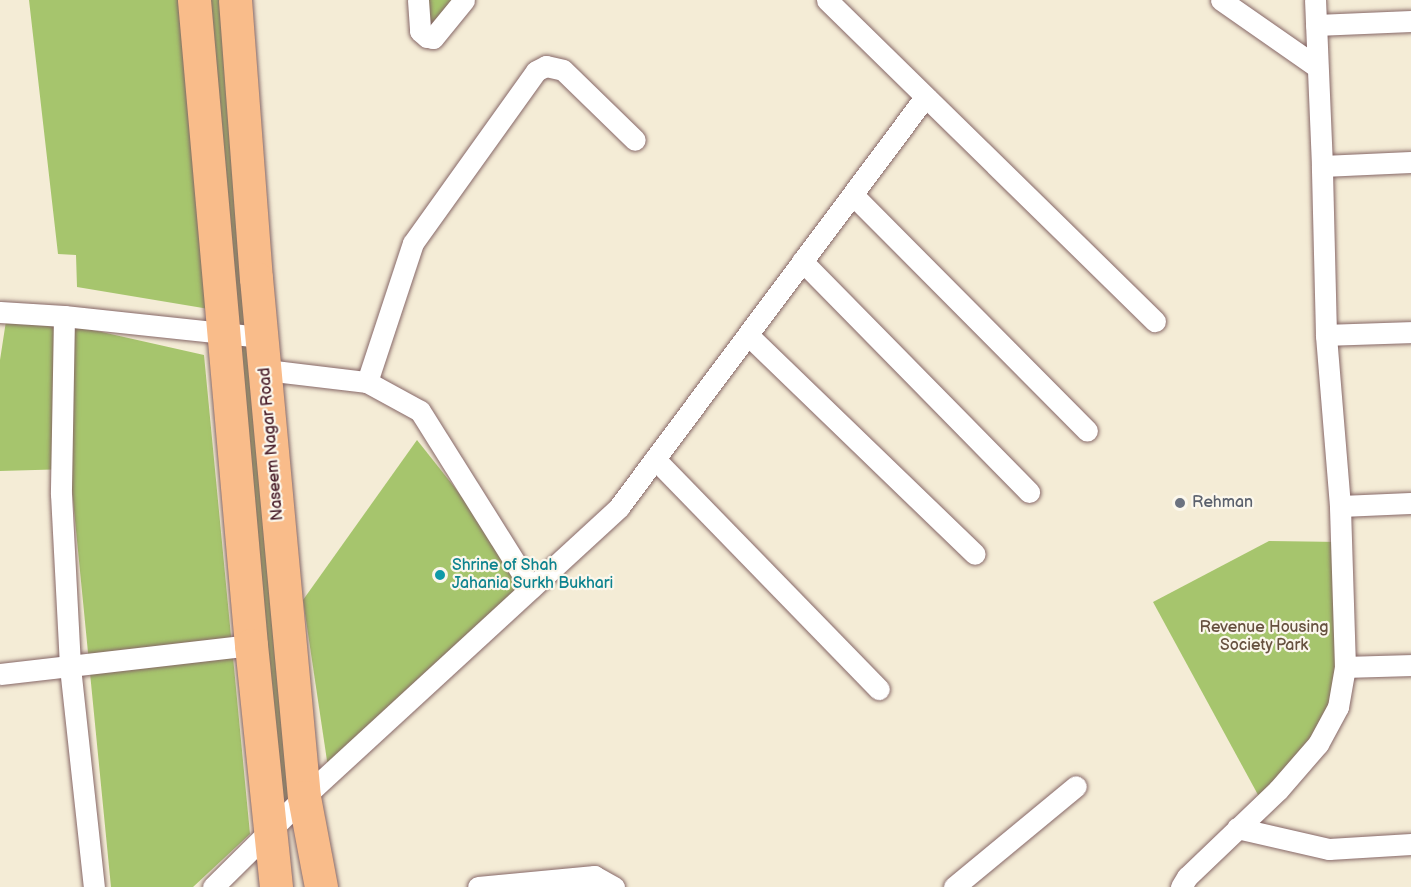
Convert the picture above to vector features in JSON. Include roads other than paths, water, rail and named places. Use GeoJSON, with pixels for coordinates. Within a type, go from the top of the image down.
{"type":"FeatureCollection","features":[{"type":"Feature","properties":{"kind":"main road"},"geometry":{"type":"LineString","coordinates":[[194,0],[251,645],[276,887]]}},
{"type":"Feature","properties":{"kind":"main road","name":"Naseem Nagar Road"},"geometry":{"type":"LineString","coordinates":[[236,0],[262,337],[304,797],[321,887]]}},
{"type":"Feature","properties":{"kind":"street"},"geometry":{"type":"LineString","coordinates":[[418,0],[420,31],[427,37],[433,38],[464,0]]}},
{"type":"Feature","properties":{"kind":"street"},"geometry":{"type":"LineString","coordinates":[[827,0],[1155,321]]}},
{"type":"Feature","properties":{"kind":"street"},"geometry":{"type":"LineString","coordinates":[[1221,0],[1317,67]]}},
{"type":"Feature","properties":{"kind":"street"},"geometry":{"type":"LineString","coordinates":[[1181,887],[1187,877],[1278,790],[1318,744],[1338,707],[1345,667],[1340,506],[1326,335],[1315,0]]}},
{"type":"Feature","properties":{"kind":"street"},"geometry":{"type":"LineString","coordinates":[[1316,25],[1411,21]]}},
{"type":"Feature","properties":{"kind":"street"},"geometry":{"type":"LineString","coordinates":[[367,382],[412,243],[536,71],[546,66],[563,70],[635,140]]}},
{"type":"Feature","properties":{"kind":"street"},"geometry":{"type":"LineString","coordinates":[[213,887],[304,797],[619,507],[925,98]]}},
{"type":"Feature","properties":{"kind":"street"},"geometry":{"type":"LineString","coordinates":[[1322,166],[1411,162]]}},
{"type":"Feature","properties":{"kind":"street"},"geometry":{"type":"LineString","coordinates":[[852,195],[1087,431]]}},
{"type":"Feature","properties":{"kind":"street"},"geometry":{"type":"LineString","coordinates":[[802,261],[1029,492]]}},
{"type":"Feature","properties":{"kind":"street"},"geometry":{"type":"LineString","coordinates":[[0,312],[64,316],[262,337]]}},
{"type":"Feature","properties":{"kind":"street"},"geometry":{"type":"LineString","coordinates":[[64,316],[61,494],[70,667],[94,887]]}},
{"type":"Feature","properties":{"kind":"street"},"geometry":{"type":"LineString","coordinates":[[1326,335],[1411,332]]}},
{"type":"Feature","properties":{"kind":"street"},"geometry":{"type":"LineString","coordinates":[[748,335],[975,554]]}},
{"type":"Feature","properties":{"kind":"street"},"geometry":{"type":"LineString","coordinates":[[266,370],[367,382],[420,411],[531,588]]}},
{"type":"Feature","properties":{"kind":"street"},"geometry":{"type":"LineString","coordinates":[[655,459],[879,689]]}},
{"type":"Feature","properties":{"kind":"street"},"geometry":{"type":"LineString","coordinates":[[1340,506],[1411,503]]}},
{"type":"Feature","properties":{"kind":"street"},"geometry":{"type":"LineString","coordinates":[[0,674],[251,645]]}},
{"type":"Feature","properties":{"kind":"street"},"geometry":{"type":"LineString","coordinates":[[1345,667],[1411,665]]}},
{"type":"Feature","properties":{"kind":"street"},"geometry":{"type":"LineString","coordinates":[[954,887],[1076,786]]}},
{"type":"Feature","properties":{"kind":"street"},"geometry":{"type":"LineString","coordinates":[[1237,828],[1329,849],[1411,844]]}},
{"type":"Feature","properties":{"kind":"street"},"geometry":{"type":"LineString","coordinates":[[478,887],[538,884],[594,876],[614,887]]}},
{"type":"Feature","properties":{"kind":"place","name":"Rehman"},"geometry":{"type":"Point","coordinates":[1180,503]}},
{"type":"Feature","properties":{"kind":"place","name":"Shrine of Shah Jahania Surkh Bukhari"},"geometry":{"type":"Point","coordinates":[440,575]}},
{"type":"Feature","properties":{"kind":"park label","name":"Revenue Housing Society Park"},"geometry":{"type":"Point","coordinates":[1264,637]}}]}
